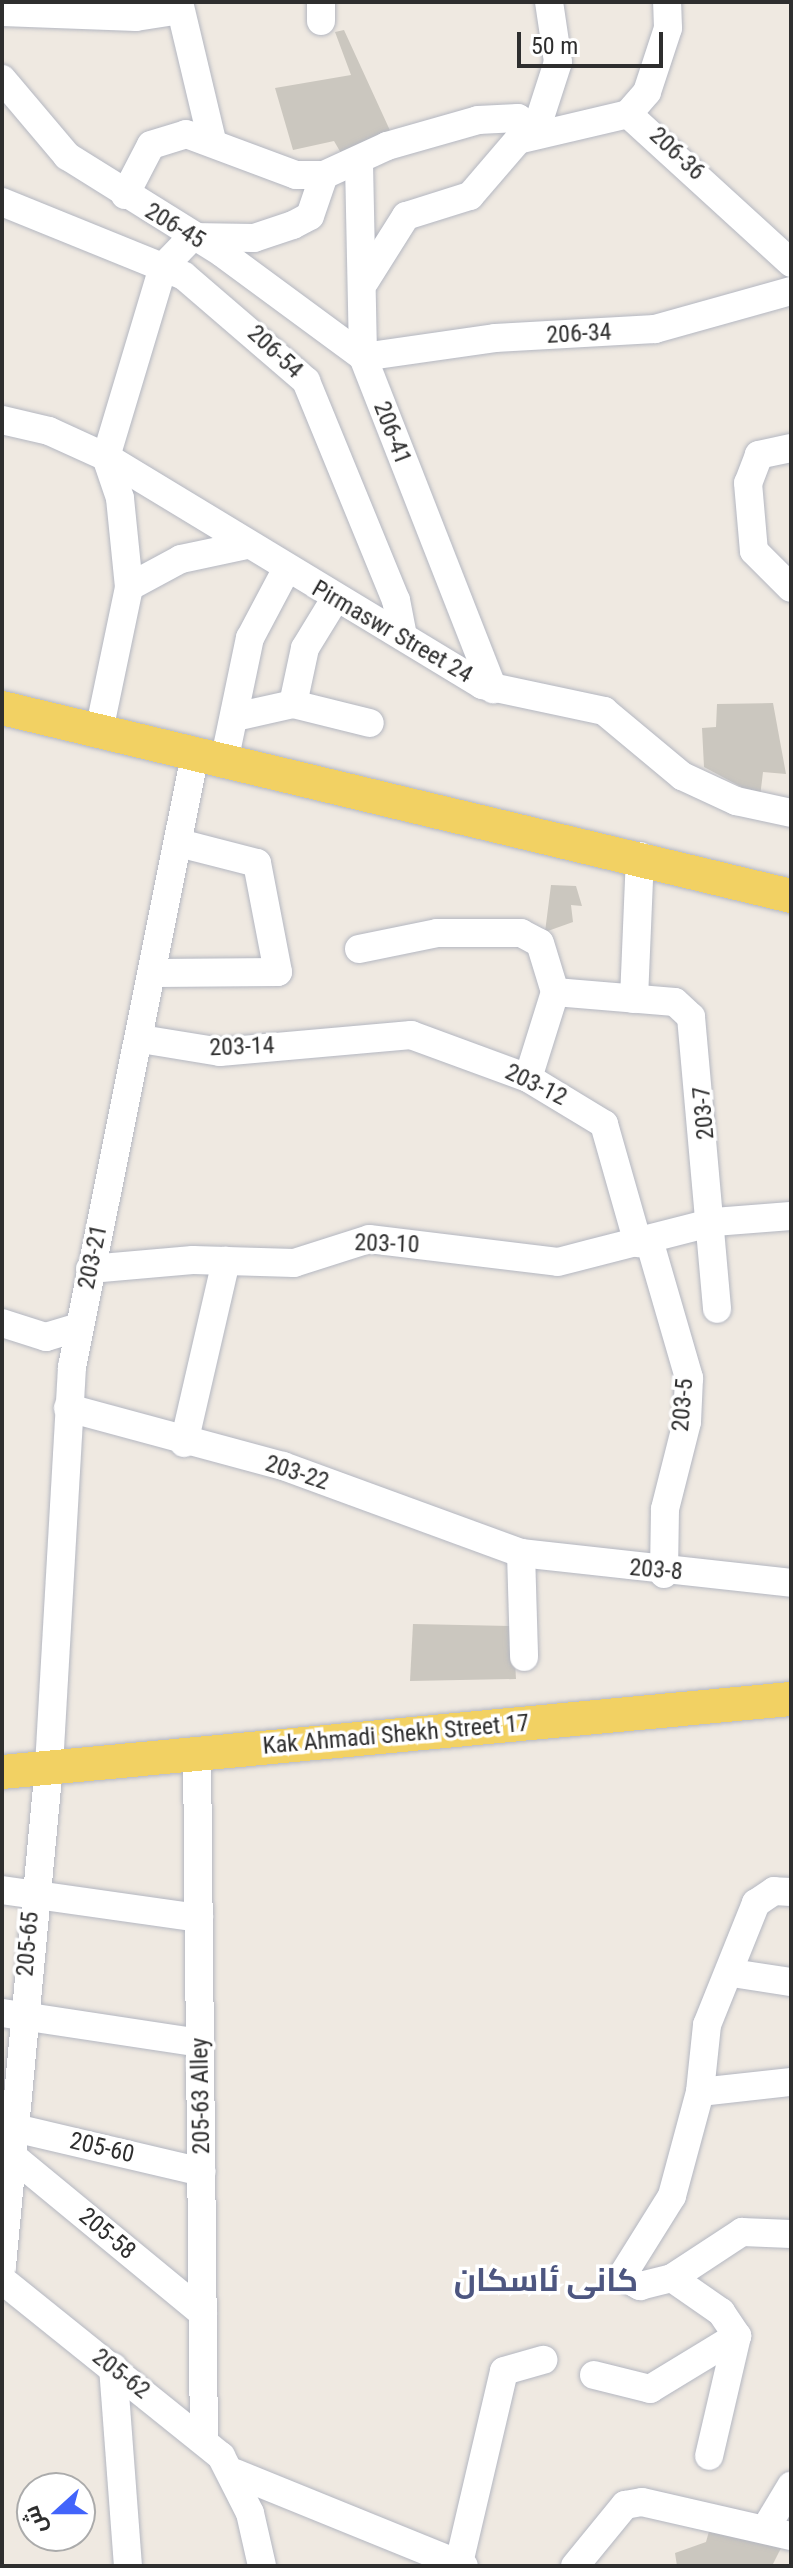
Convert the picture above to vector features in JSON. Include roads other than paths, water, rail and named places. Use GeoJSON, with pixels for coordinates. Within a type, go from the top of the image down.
{"type":"FeatureCollection","features":[{"type":"Feature","properties":{"kind":"main road"},"geometry":{"type":"LineString","coordinates":[[2,708],[640,856],[791,896]]}},
{"type":"Feature","properties":{"kind":"main road","name":"Kak Ahmadi Shekh Street 17"},"geometry":{"type":"LineString","coordinates":[[2,1772],[791,1699]]}},
{"type":"Feature","properties":{"kind":"street"},"geometry":{"type":"LineString","coordinates":[[536,130],[558,62],[549,2]]}},
{"type":"Feature","properties":{"kind":"street"},"geometry":{"type":"LineString","coordinates":[[628,114],[647,92],[674,4]]}},
{"type":"Feature","properties":{"kind":"street"},"geometry":{"type":"LineString","coordinates":[[2,12],[136,17],[177,6],[212,141]]}},
{"type":"Feature","properties":{"kind":"street","name":"206-45"},"geometry":{"type":"LineString","coordinates":[[2,79],[67,156],[192,237],[363,357]]}},
{"type":"Feature","properties":{"kind":"street","name":"206-36"},"geometry":{"type":"LineString","coordinates":[[365,281],[406,216],[470,196],[498,154],[536,130],[628,114],[788,251]]}},
{"type":"Feature","properties":{"kind":"street","name":"206-36"},"geometry":{"type":"LineString","coordinates":[[324,175],[359,163],[387,146],[478,120],[518,118],[536,130]]}},
{"type":"Feature","properties":{"kind":"street"},"geometry":{"type":"LineString","coordinates":[[99,731],[129,587],[120,498],[106,457],[163,267],[192,237],[254,238],[310,216],[324,175],[296,175],[212,141],[186,134],[151,145],[125,195]]}},
{"type":"Feature","properties":{"kind":"street","name":"206-41"},"geometry":{"type":"LineString","coordinates":[[359,163],[365,281],[363,357],[493,689]]}},
{"type":"Feature","properties":{"kind":"street","name":"206-54"},"geometry":{"type":"LineString","coordinates":[[2,202],[35,211],[93,245],[163,267],[229,308],[306,381],[396,600],[403,636]]}},
{"type":"Feature","properties":{"kind":"street","name":"206-34"},"geometry":{"type":"LineString","coordinates":[[363,357],[495,338],[655,329],[791,291]]}},
{"type":"Feature","properties":{"kind":"street","name":"Pirmaswr Street 24"},"geometry":{"type":"LineString","coordinates":[[3,423],[49,431],[106,457],[286,570],[493,689],[604,711],[682,776],[736,801],[791,813]]}},
{"type":"Feature","properties":{"kind":"street"},"geometry":{"type":"LineString","coordinates":[[791,448],[759,455],[749,470],[751,536],[761,561],[791,588]]}},
{"type":"Feature","properties":{"kind":"street"},"geometry":{"type":"LineString","coordinates":[[129,587],[181,559],[247,545]]}},
{"type":"Feature","properties":{"kind":"street","name":"203-21"},"geometry":{"type":"LineString","coordinates":[[49,1766],[69,1398],[78,1327],[156,973],[179,843],[210,758],[235,717],[250,638],[286,570]]}},
{"type":"Feature","properties":{"kind":"street"},"geometry":{"type":"LineString","coordinates":[[293,704],[305,648],[335,599]]}},
{"type":"Feature","properties":{"kind":"street"},"geometry":{"type":"LineString","coordinates":[[235,717],[293,704],[370,723]]}},
{"type":"Feature","properties":{"kind":"street"},"geometry":{"type":"LineString","coordinates":[[156,973],[278,972],[257,863],[179,843]]}},
{"type":"Feature","properties":{"kind":"street"},"geometry":{"type":"LineString","coordinates":[[555,992],[634,999],[640,856]]}},
{"type":"Feature","properties":{"kind":"street"},"geometry":{"type":"LineString","coordinates":[[359,949],[437,933],[521,933],[540,943],[555,992],[528,1078]]}},
{"type":"Feature","properties":{"kind":"street","name":"203-7"},"geometry":{"type":"LineString","coordinates":[[634,999],[685,1007],[697,1039],[714,1222],[717,1309]]}},
{"type":"Feature","properties":{"kind":"street","name":"203-12"},"geometry":{"type":"LineString","coordinates":[[344,1040],[411,1035],[528,1078],[604,1124],[644,1242]]}},
{"type":"Feature","properties":{"kind":"street","name":"203-14"},"geometry":{"type":"LineString","coordinates":[[141,1039],[220,1052],[344,1040]]}},
{"type":"Feature","properties":{"kind":"street","name":"203-10"},"geometry":{"type":"LineString","coordinates":[[90,1269],[226,1261],[294,1263],[349,1239],[558,1262],[714,1222],[791,1216]]}},
{"type":"Feature","properties":{"kind":"street","name":"203-5"},"geometry":{"type":"LineString","coordinates":[[644,1242],[689,1378],[687,1422],[665,1509],[664,1574]]}},
{"type":"Feature","properties":{"kind":"street"},"geometry":{"type":"LineString","coordinates":[[184,1443],[226,1261]]}},
{"type":"Feature","properties":{"kind":"street"},"geometry":{"type":"LineString","coordinates":[[13,1328],[57,1336],[78,1327]]}},
{"type":"Feature","properties":{"kind":"street"},"geometry":{"type":"LineString","coordinates":[[13,1328],[69,1398]]}},
{"type":"Feature","properties":{"kind":"street","name":"203-22"},"geometry":{"type":"LineString","coordinates":[[69,1398],[184,1443],[283,1466],[521,1553]]}},
{"type":"Feature","properties":{"kind":"street"},"geometry":{"type":"LineString","coordinates":[[521,1553],[524,1657]]}},
{"type":"Feature","properties":{"kind":"street","name":"203-8"},"geometry":{"type":"LineString","coordinates":[[521,1553],[664,1574],[791,1583]]}},
{"type":"Feature","properties":{"kind":"street","name":"205-63 Alley"},"geometry":{"type":"LineString","coordinates":[[197,1753],[204,2439]]}},
{"type":"Feature","properties":{"kind":"street","name":"205-65"},"geometry":{"type":"LineString","coordinates":[[2,2266],[12,2014],[49,1766]]}},
{"type":"Feature","properties":{"kind":"street"},"geometry":{"type":"LineString","coordinates":[[2,1890],[199,1918]]}},
{"type":"Feature","properties":{"kind":"street"},"geometry":{"type":"LineString","coordinates":[[791,1892],[774,1891],[756,1903],[732,1973],[707,2025],[700,2092],[672,2196],[622,2276],[640,2286],[672,2278],[742,2232],[791,2234]]}},
{"type":"Feature","properties":{"kind":"street"},"geometry":{"type":"LineString","coordinates":[[732,1973],[791,1982]]}},
{"type":"Feature","properties":{"kind":"street"},"geometry":{"type":"LineString","coordinates":[[12,2014],[200,2043]]}},
{"type":"Feature","properties":{"kind":"street"},"geometry":{"type":"LineString","coordinates":[[700,2092],[791,2082]]}},
{"type":"Feature","properties":{"kind":"street","name":"205-60"},"geometry":{"type":"LineString","coordinates":[[9,2136],[202,2172]]}},
{"type":"Feature","properties":{"kind":"street","name":"205-58"},"geometry":{"type":"LineString","coordinates":[[9,2136],[203,2313]]}},
{"type":"Feature","properties":{"kind":"street"},"geometry":{"type":"LineString","coordinates":[[672,2278],[721,2312],[737,2336],[709,2456]]}},
{"type":"Feature","properties":{"kind":"street","name":"205-62"},"geometry":{"type":"LineString","coordinates":[[2,2280],[204,2439],[235,2473]]}},
{"type":"Feature","properties":{"kind":"street"},"geometry":{"type":"LineString","coordinates":[[594,2375],[650,2389],[737,2336]]}},
{"type":"Feature","properties":{"kind":"street"},"geometry":{"type":"LineString","coordinates":[[235,2473],[456,2563],[504,2371],[543,2360]]}},
{"type":"Feature","properties":{"kind":"street"},"geometry":{"type":"LineString","coordinates":[[113,2367],[128,2566]]}},
{"type":"Feature","properties":{"kind":"street"},"geometry":{"type":"LineString","coordinates":[[235,2473],[262,2566]]}},
{"type":"Feature","properties":{"kind":"street"},"geometry":{"type":"LineString","coordinates":[[575,2566],[625,2505],[668,2504],[779,2531],[791,2486]]}},
{"type":"Feature","properties":{"kind":"district","name":"کانی ئاسکان"},"geometry":{"type":"Point","coordinates":[546,2280]}}]}
